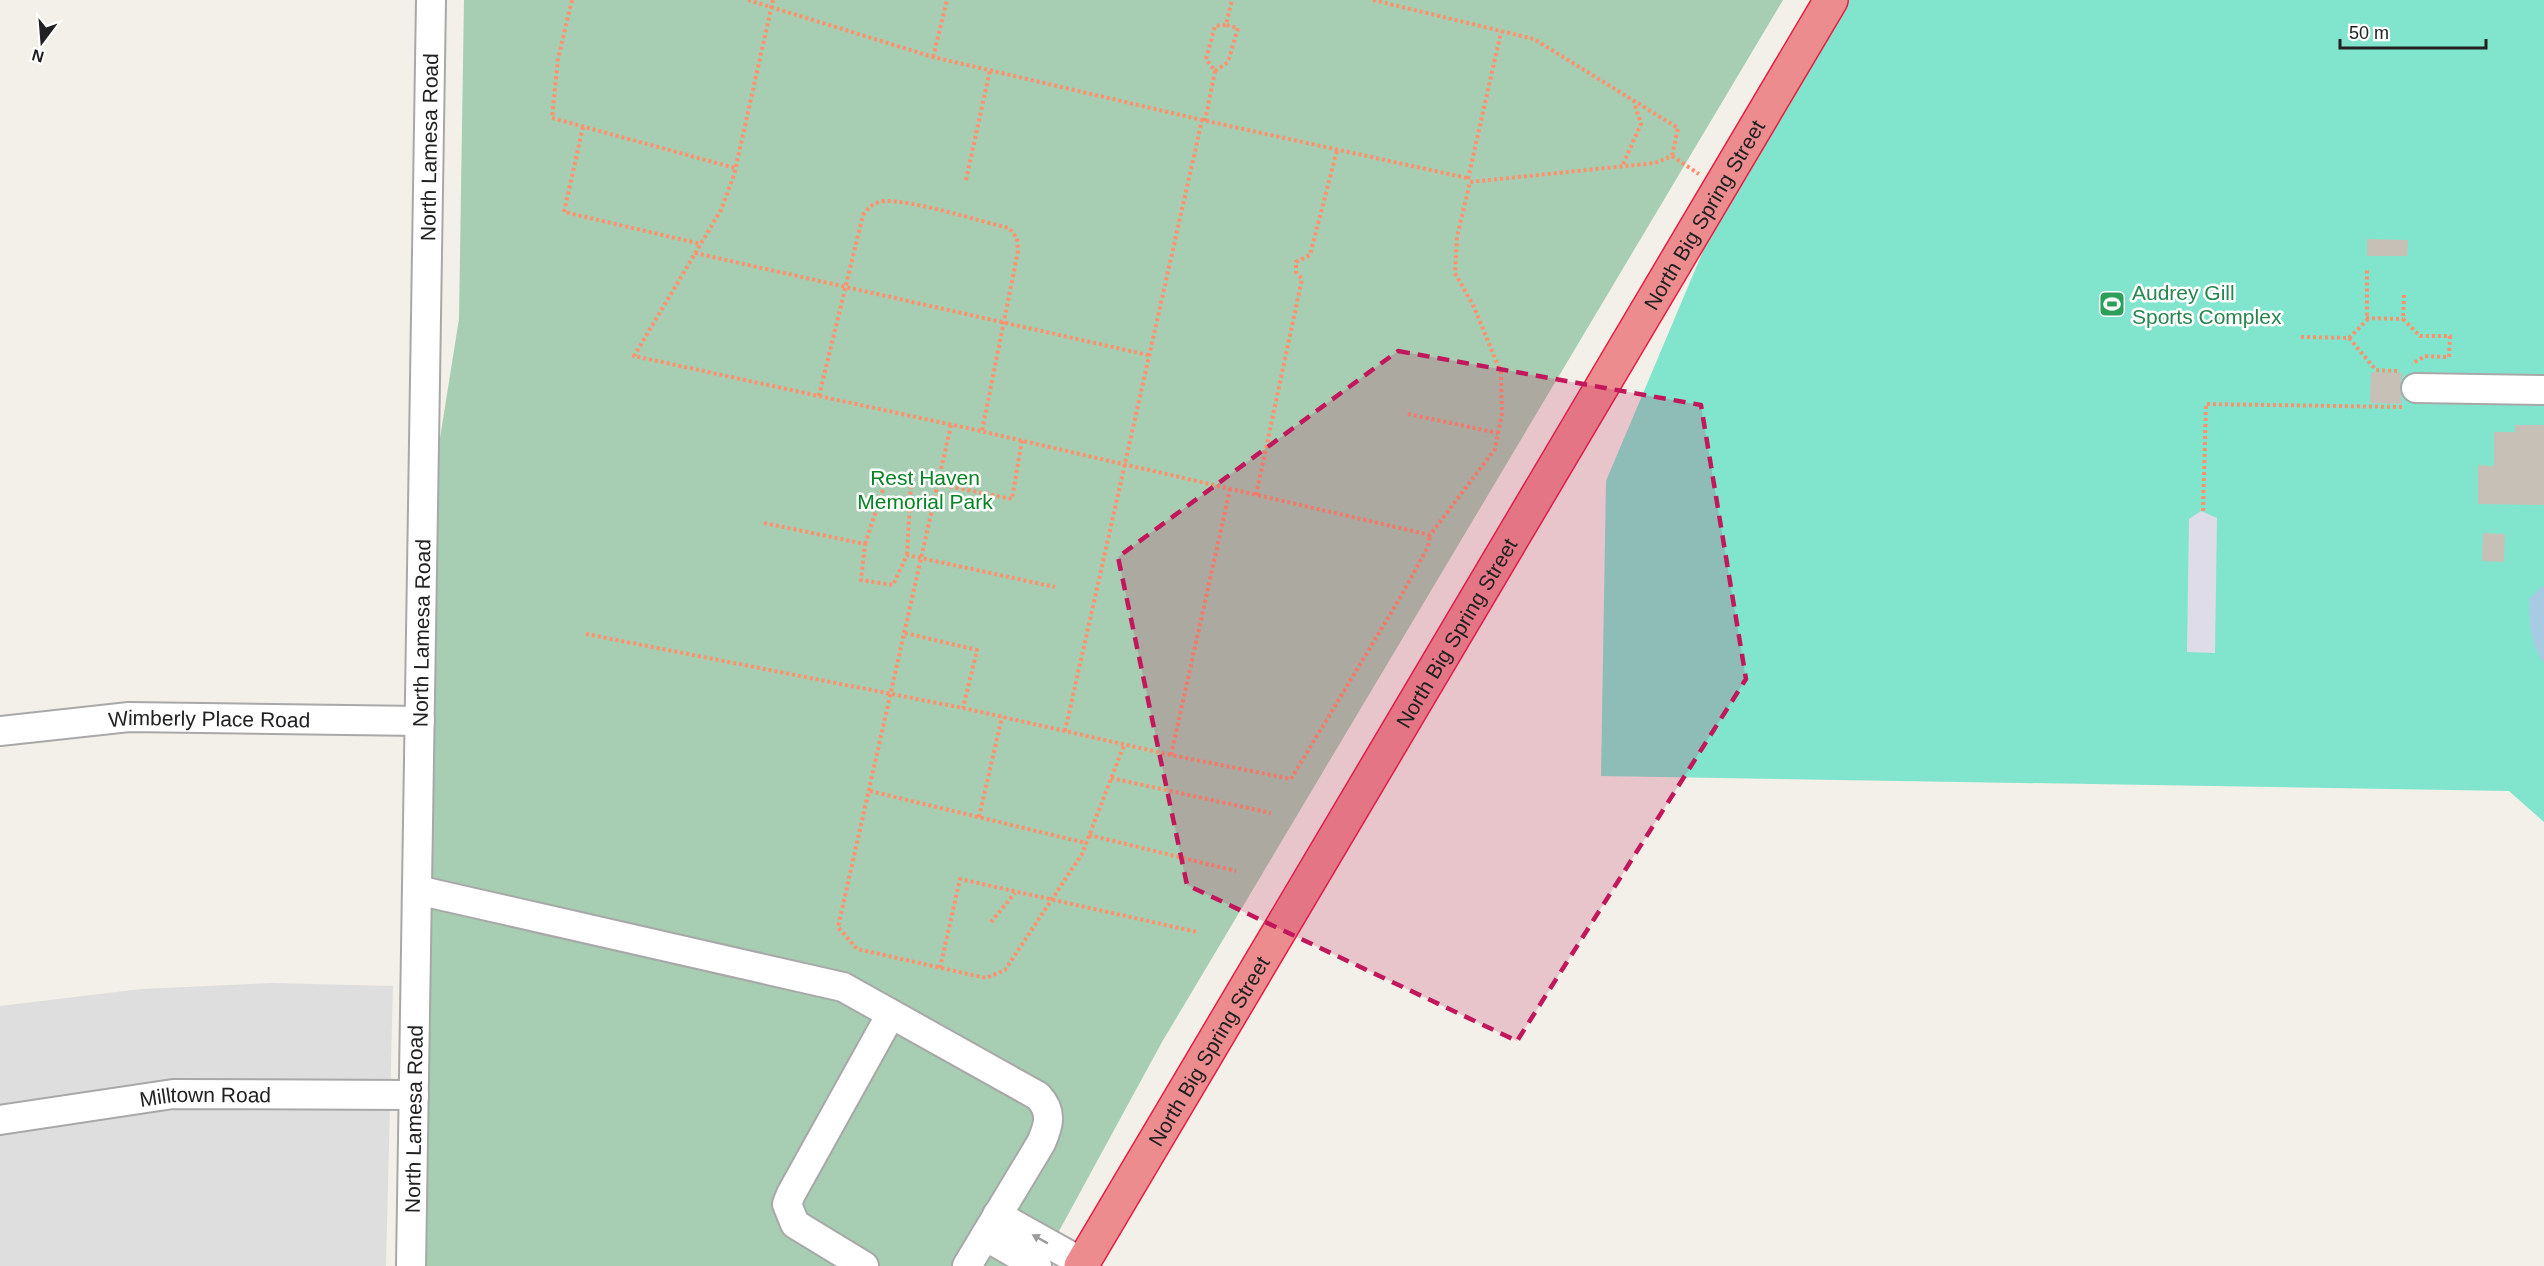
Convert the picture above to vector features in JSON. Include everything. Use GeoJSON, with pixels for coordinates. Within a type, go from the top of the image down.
{"type":"FeatureCollection","features":[{"type":"Feature","properties":{"kind":"highway","name":"North Big Spring Street"},"geometry":{"type":"LineString","coordinates":[[1082,1264],[1831,0]]}},
{"type":"Feature","properties":{"kind":"street","name":"North Lamesa Road"},"geometry":{"type":"LineString","coordinates":[[411,1266],[431,0]]}},
{"type":"Feature","properties":{"kind":"street"},"geometry":{"type":"LineString","coordinates":[[2411,379],[2544,390]]}},
{"type":"Feature","properties":{"kind":"street","name":"Wimberly Place Road"},"geometry":{"type":"LineString","coordinates":[[0,731],[129,717],[420,721]]}},
{"type":"Feature","properties":{"kind":"street"},"geometry":{"type":"LineString","coordinates":[[417,890],[843,987],[1038,1096],[1046,1104],[1049,1125],[967,1266]]}},
{"type":"Feature","properties":{"kind":"street"},"geometry":{"type":"LineString","coordinates":[[864,1266],[795,1224],[788,1204],[791,1194],[891,1014]]}},
{"type":"Feature","properties":{"kind":"street","name":"Milltown Road"},"geometry":{"type":"LineString","coordinates":[[0,1120],[173,1094],[414,1095]]}},
{"type":"Feature","properties":{"kind":"street"},"geometry":{"type":"LineString","coordinates":[[991,1226],[1082,1264]]}},
{"type":"Feature","properties":{"kind":"street"},"geometry":{"type":"LineString","coordinates":[[991,1226],[1037,1266]]}},
{"type":"Feature","properties":{"kind":"path"},"geometry":{"type":"LineString","coordinates":[[572,0],[558,59],[552,118],[735,168]]}},
{"type":"Feature","properties":{"kind":"path"},"geometry":{"type":"LineString","coordinates":[[748,0],[933,57],[1468,180],[1655,163],[1672,156]]}},
{"type":"Feature","properties":{"kind":"path"},"geometry":{"type":"LineString","coordinates":[[773,0],[735,168],[721,210],[634,356],[951,424],[1430,535]]}},
{"type":"Feature","properties":{"kind":"path"},"geometry":{"type":"LineString","coordinates":[[933,57],[947,0]]}},
{"type":"Feature","properties":{"kind":"path"},"geometry":{"type":"LineString","coordinates":[[1226,25],[1232,0]]}},
{"type":"Feature","properties":{"kind":"path"},"geometry":{"type":"LineString","coordinates":[[1373,0],[1534,39],[1678,129],[1672,156]]}},
{"type":"Feature","properties":{"kind":"path"},"geometry":{"type":"LineString","coordinates":[[1065,731],[1148,355],[1215,71],[1228,62],[1238,28],[1226,25],[1215,26],[1206,58],[1215,71]]}},
{"type":"Feature","properties":{"kind":"path"},"geometry":{"type":"LineString","coordinates":[[586,634],[963,708],[1124,745],[1291,779],[1400,598],[1428,547],[1430,535],[1495,449],[1502,413],[1501,374],[1474,308],[1455,273],[1457,237],[1501,32]]}},
{"type":"Feature","properties":{"kind":"path"},"geometry":{"type":"LineString","coordinates":[[966,180],[990,70]]}},
{"type":"Feature","properties":{"kind":"path"},"geometry":{"type":"LineString","coordinates":[[1623,165],[1641,124],[1634,102]]}},
{"type":"Feature","properties":{"kind":"path"},"geometry":{"type":"LineString","coordinates":[[583,127],[564,212],[701,244]]}},
{"type":"Feature","properties":{"kind":"path"},"geometry":{"type":"LineString","coordinates":[[1256,495],[1302,279],[1296,272],[1296,262],[1310,255],[1337,150]]}},
{"type":"Feature","properties":{"kind":"path"},"geometry":{"type":"LineString","coordinates":[[1672,156],[1720,187]]}},
{"type":"Feature","properties":{"kind":"path"},"geometry":{"type":"LineString","coordinates":[[819,396],[863,215],[871,205],[886,201],[916,206],[1009,228],[1017,238],[1017,251],[982,431]]}},
{"type":"Feature","properties":{"kind":"path"},"geometry":{"type":"LineString","coordinates":[[695,253],[1148,355]]}},
{"type":"Feature","properties":{"kind":"path"},"geometry":{"type":"LineString","coordinates":[[2349,338],[2366,318],[2367,270]]}},
{"type":"Feature","properties":{"kind":"path"},"geometry":{"type":"LineString","coordinates":[[2403,319],[2404,295]]}},
{"type":"Feature","properties":{"kind":"path"},"geometry":{"type":"LineString","coordinates":[[2203,511],[2206,404],[2406,407],[2411,379],[2407,367],[2425,356],[2449,357],[2450,336],[2420,336],[2403,319],[2366,318]]}},
{"type":"Feature","properties":{"kind":"path"},"geometry":{"type":"LineString","coordinates":[[2301,337],[2349,338],[2376,370],[2411,379]]}},
{"type":"Feature","properties":{"kind":"path"},"geometry":{"type":"LineString","coordinates":[[1408,414],[1498,434]]}},
{"type":"Feature","properties":{"kind":"path"},"geometry":{"type":"LineString","coordinates":[[951,424],[838,927],[857,949],[986,978],[1005,970],[1086,843],[1124,745]]}},
{"type":"Feature","properties":{"kind":"path"},"geometry":{"type":"LineString","coordinates":[[938,484],[1012,499],[1022,440]]}},
{"type":"Feature","properties":{"kind":"path"},"geometry":{"type":"LineString","coordinates":[[887,478],[911,484],[907,555],[893,585],[861,580],[865,544],[887,478]]}},
{"type":"Feature","properties":{"kind":"path"},"geometry":{"type":"LineString","coordinates":[[1171,755],[1230,489]]}},
{"type":"Feature","properties":{"kind":"path"},"geometry":{"type":"LineString","coordinates":[[764,523],[865,544]]}},
{"type":"Feature","properties":{"kind":"path"},"geometry":{"type":"LineString","coordinates":[[907,555],[1055,587]]}},
{"type":"Feature","properties":{"kind":"path"},"geometry":{"type":"LineString","coordinates":[[905,633],[977,650],[963,708]]}},
{"type":"Feature","properties":{"kind":"path"},"geometry":{"type":"LineString","coordinates":[[979,817],[1002,717]]}},
{"type":"Feature","properties":{"kind":"path"},"geometry":{"type":"LineString","coordinates":[[1111,778],[1271,813]]}},
{"type":"Feature","properties":{"kind":"path"},"geometry":{"type":"LineString","coordinates":[[870,791],[1086,843]]}},
{"type":"Feature","properties":{"kind":"path"},"geometry":{"type":"LineString","coordinates":[[1089,835],[1236,871]]}},
{"type":"Feature","properties":{"kind":"path"},"geometry":{"type":"LineString","coordinates":[[940,968],[960,879],[1197,932]]}},
{"type":"Feature","properties":{"kind":"path"},"geometry":{"type":"LineString","coordinates":[[991,922],[1015,892]]}},
{"type":"Feature","properties":{"kind":"highlighted area"},"geometry":{"type":"Polygon","coordinates":[[[1398,351],[1701,405],[1746,679],[1517,1041],[1187,885],[1118,557],[1398,351]]]}},
{"type":"Feature","properties":{"kind":"shaded area"},"geometry":{"type":"Polygon","coordinates":[[[2201,511],[2217,518],[2215,653],[2187,652],[2189,519],[2201,511]]]}},
{"type":"Feature","properties":{"kind":"shaded area"},"geometry":{"type":"Polygon","coordinates":[[[272,983],[393,986],[386,1266],[0,1266],[0,1006],[141,989],[272,983]]]}},
{"type":"Feature","properties":{"kind":"green space","name":"Rest Haven Memorial Park"},"geometry":{"type":"Polygon","coordinates":[[[464,0],[1783,0],[1162,1042],[1040,1266],[427,1266],[426,747],[433,482],[459,319],[464,0]]]}},
{"type":"Feature","properties":{"kind":"green space","name":"Audrey Gill Sports Complex"},"geometry":{"type":"Polygon","coordinates":[[[1831,0],[2544,0],[2544,822],[2509,791],[1601,776],[1606,481],[1755,128],[1831,0]]]}},
{"type":"Feature","properties":{"kind":"water"},"geometry":{"type":"Polygon","coordinates":[[[2544,585],[2544,663],[2533,640],[2529,599],[2544,585]]]}},
{"type":"Feature","properties":{"kind":"building"},"geometry":{"type":"Polygon","coordinates":[[[2367,239],[2408,240],[2407,256],[2367,256],[2367,239]]]}},
{"type":"Feature","properties":{"kind":"building"},"geometry":{"type":"Polygon","coordinates":[[[2371,372],[2402,373],[2400,388],[2402,404],[2370,403],[2371,372]]]}},
{"type":"Feature","properties":{"kind":"building"},"geometry":{"type":"Polygon","coordinates":[[[2515,425],[2544,425],[2544,505],[2478,504],[2478,465],[2494,466],[2494,432],[2515,432],[2515,425]]]}},
{"type":"Feature","properties":{"kind":"building"},"geometry":{"type":"Polygon","coordinates":[[[2483,533],[2505,534],[2504,562],[2482,561],[2483,533]]]}},
{"type":"Feature","properties":{"kind":"place","name":"Audrey Gill Sports Complex"},"geometry":{"type":"Point","coordinates":[2112,304]}}]}
